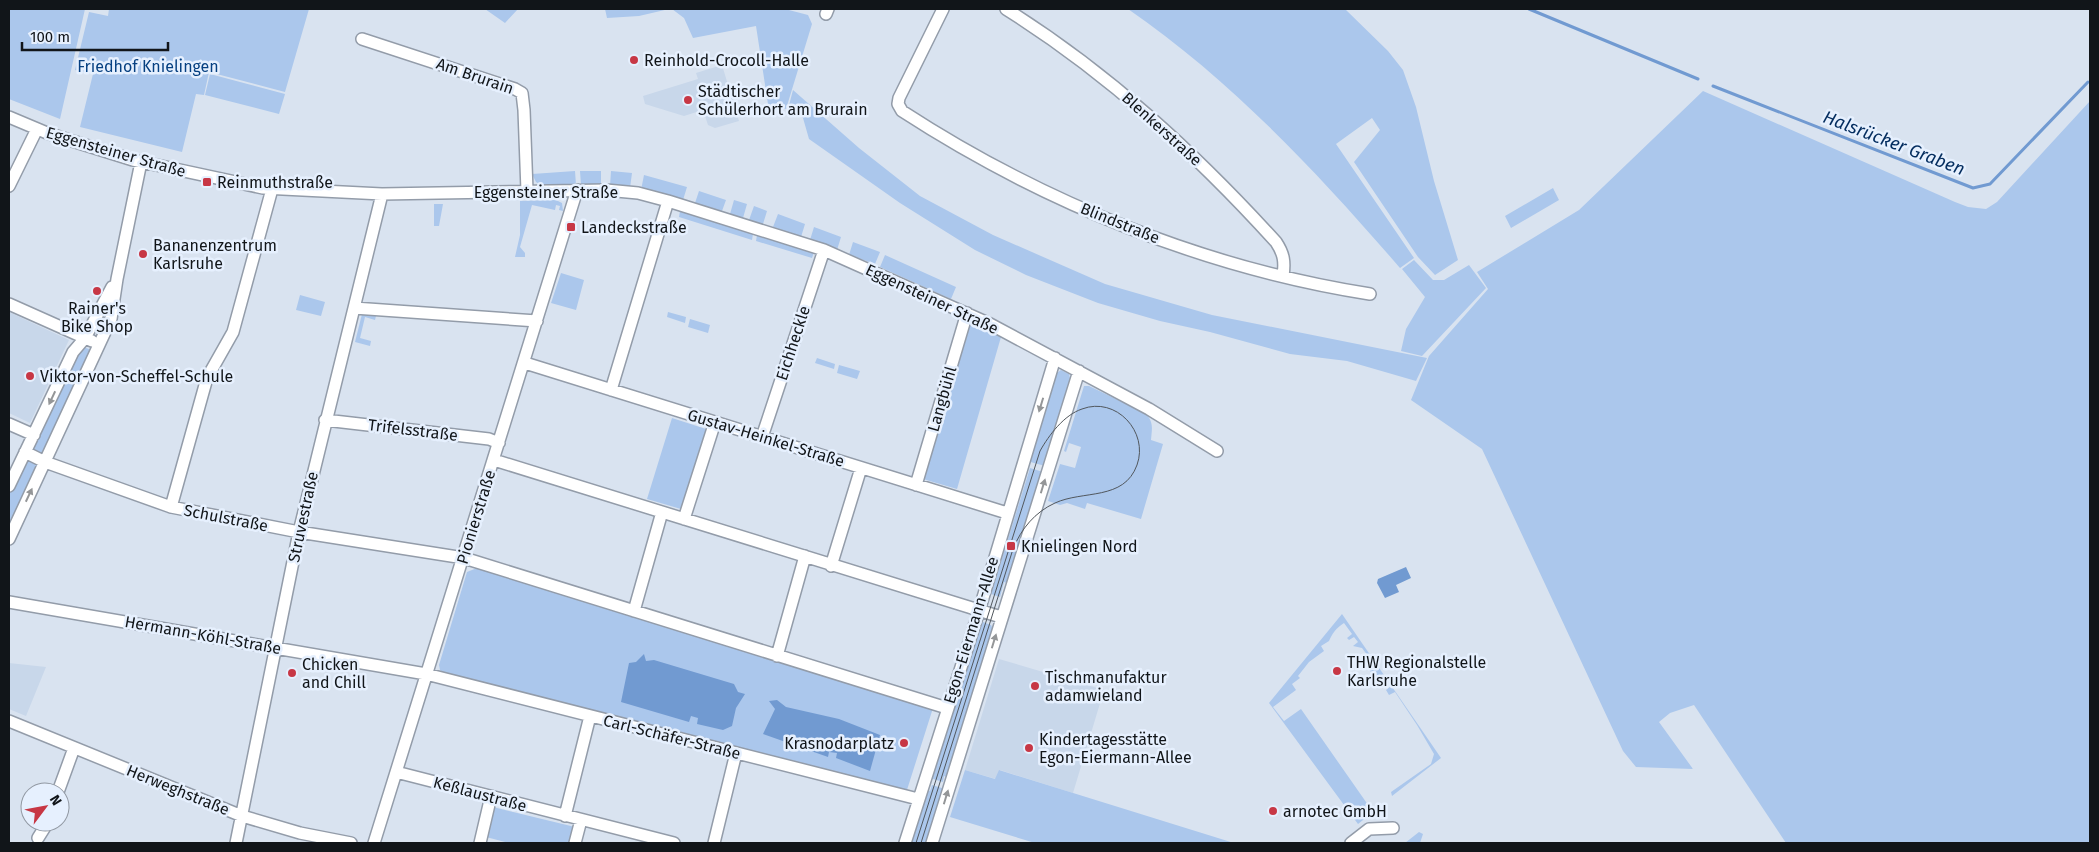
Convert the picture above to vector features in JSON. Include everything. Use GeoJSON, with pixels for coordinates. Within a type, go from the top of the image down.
{"type":"FeatureCollection","features":[{"type":"Feature","properties":{"kind":"street","name":"Blindstraße"},"geometry":{"type":"LineString","coordinates":[[943,9],[899,98],[898,104],[902,111],[947,140],[1012,176],[1058,198],[1172,244],[1283,276],[1370,294]]}},
{"type":"Feature","properties":{"kind":"street","name":"Blenkerstraße"},"geometry":{"type":"LineString","coordinates":[[1006,9],[1051,38],[1120,90],[1192,154],[1282,250],[1285,261],[1283,276]]}},
{"type":"Feature","properties":{"kind":"street","name":"Am Brurain"},"geometry":{"type":"LineString","coordinates":[[362,39],[515,89],[522,93],[527,191]]}},
{"type":"Feature","properties":{"kind":"street","name":"Eggensteiner Straße"},"geometry":{"type":"LineString","coordinates":[[9,117],[37,129],[141,162],[223,181],[272,189],[382,194],[577,190],[632,192],[824,250],[967,313],[1149,409],[1217,451]]}},
{"type":"Feature","properties":{"kind":"street"},"geometry":{"type":"LineString","coordinates":[[9,186],[37,129]]}},
{"type":"Feature","properties":{"kind":"street"},"geometry":{"type":"LineString","coordinates":[[9,539],[111,319],[117,279],[141,162]]}},
{"type":"Feature","properties":{"kind":"street"},"geometry":{"type":"LineString","coordinates":[[172,507],[207,378],[233,332],[272,189]]}},
{"type":"Feature","properties":{"kind":"street","name":"Pionierstraße"},"geometry":{"type":"LineString","coordinates":[[374,843],[525,363],[577,190]]}},
{"type":"Feature","properties":{"kind":"street","name":"Struvestraße"},"geometry":{"type":"LineString","coordinates":[[236,843],[299,532],[382,194]]}},
{"type":"Feature","properties":{"kind":"street"},"geometry":{"type":"LineString","coordinates":[[610,390],[668,202]]}},
{"type":"Feature","properties":{"kind":"street","name":"Eichheckle"},"geometry":{"type":"LineString","coordinates":[[762,437],[824,250]]}},
{"type":"Feature","properties":{"kind":"street"},"geometry":{"type":"LineString","coordinates":[[9,486],[73,352],[85,338],[117,279]]}},
{"type":"Feature","properties":{"kind":"street"},"geometry":{"type":"LineString","coordinates":[[9,304],[100,344]]}},
{"type":"Feature","properties":{"kind":"street"},"geometry":{"type":"LineString","coordinates":[[354,308],[537,321]]}},
{"type":"Feature","properties":{"kind":"street","name":"Langbühl"},"geometry":{"type":"LineString","coordinates":[[916,485],[967,313]]}},
{"type":"Feature","properties":{"kind":"street","name":"Egon-Eiermann-Allee"},"geometry":{"type":"LineString","coordinates":[[905,843],[979,610],[1055,358]]}},
{"type":"Feature","properties":{"kind":"street","name":"Gustav-Heinkel-Straße"},"geometry":{"type":"LineString","coordinates":[[525,363],[1007,513]]}},
{"type":"Feature","properties":{"kind":"street","name":"Egon-Eiermann-Allee"},"geometry":{"type":"LineString","coordinates":[[932,843],[1079,371]]}},
{"type":"Feature","properties":{"kind":"street","name":"Trifelsstraße"},"geometry":{"type":"LineString","coordinates":[[325,420],[489,439],[499,442]]}},
{"type":"Feature","properties":{"kind":"street"},"geometry":{"type":"LineString","coordinates":[[684,519],[715,422]]}},
{"type":"Feature","properties":{"kind":"street"},"geometry":{"type":"LineString","coordinates":[[9,424],[34,435]]}},
{"type":"Feature","properties":{"kind":"street","name":"Schulstraße"},"geometry":{"type":"LineString","coordinates":[[25,452],[45,462],[172,507],[299,532],[464,558],[947,708]]}},
{"type":"Feature","properties":{"kind":"street"},"geometry":{"type":"LineString","coordinates":[[494,460],[805,556],[831,566],[1001,617]]}},
{"type":"Feature","properties":{"kind":"street"},"geometry":{"type":"LineString","coordinates":[[831,566],[861,468]]}},
{"type":"Feature","properties":{"kind":"street"},"geometry":{"type":"LineString","coordinates":[[634,611],[662,512]]}},
{"type":"Feature","properties":{"kind":"street"},"geometry":{"type":"LineString","coordinates":[[777,656],[805,556]]}},
{"type":"Feature","properties":{"kind":"street","name":"Hermann-Köhl-Straße"},"geometry":{"type":"LineString","coordinates":[[9,602],[426,674]]}},
{"type":"Feature","properties":{"kind":"street","name":"Carl-Schäfer-Straße"},"geometry":{"type":"LineString","coordinates":[[426,674],[918,799]]}},
{"type":"Feature","properties":{"kind":"street"},"geometry":{"type":"LineString","coordinates":[[565,816],[590,716]]}},
{"type":"Feature","properties":{"kind":"street","name":"Herweghstraße"},"geometry":{"type":"LineString","coordinates":[[9,721],[242,816],[300,833],[352,843]]}},
{"type":"Feature","properties":{"kind":"street"},"geometry":{"type":"LineString","coordinates":[[62,782],[74,748]]}},
{"type":"Feature","properties":{"kind":"street"},"geometry":{"type":"LineString","coordinates":[[714,843],[736,753]]}},
{"type":"Feature","properties":{"kind":"street","name":"Keßlaustraße"},"geometry":{"type":"LineString","coordinates":[[396,772],[673,843]]}},
{"type":"Feature","properties":{"kind":"street"},"geometry":{"type":"LineString","coordinates":[[480,843],[491,796]]}},
{"type":"Feature","properties":{"kind":"street"},"geometry":{"type":"LineString","coordinates":[[575,843],[581,820]]}},
{"type":"Feature","properties":{"kind":"street"},"geometry":{"type":"LineString","coordinates":[[1351,843],[1369,829],[1393,828]]}},
{"type":"Feature","properties":{"kind":"street"},"geometry":{"type":"LineString","coordinates":[[38,838],[42,832]]}},
{"type":"Feature","properties":{"kind":"shaded area","name":"Städtischer Schülerhort am Brurain"},"geometry":{"type":"Polygon","coordinates":[[[722,65],[739,121],[715,128],[708,125],[703,110],[684,116],[645,104],[643,96],[698,79],[696,73],[722,65]]]}},
{"type":"Feature","properties":{"kind":"shaded area","name":"Viktor-von-Scheffel-Schule"},"geometry":{"type":"Polygon","coordinates":[[[9,312],[69,340],[30,423],[9,413],[9,312]]]}},
{"type":"Feature","properties":{"kind":"shaded area"},"geometry":{"type":"Polygon","coordinates":[[[1406,567],[1411,578],[1396,585],[1399,592],[1385,598],[1377,583],[1378,579],[1406,567]]]}},
{"type":"Feature","properties":{"kind":"shaded area"},"geometry":{"type":"Polygon","coordinates":[[[644,654],[646,661],[654,660],[734,684],[738,692],[745,694],[736,708],[732,726],[723,730],[697,724],[698,718],[691,716],[689,722],[621,702],[629,663],[636,662],[644,654]]]}},
{"type":"Feature","properties":{"kind":"shaded area","name":"Kindertagesstätte Egon-Eiermann-Allee"},"geometry":{"type":"Polygon","coordinates":[[[999,659],[1104,690],[1073,793],[1000,770],[996,779],[965,770],[999,659]]]}},
{"type":"Feature","properties":{"kind":"shaded area"},"geometry":{"type":"Polygon","coordinates":[[[9,663],[46,667],[26,716],[9,709],[9,663]]]}},
{"type":"Feature","properties":{"kind":"shaded area"},"geometry":{"type":"Polygon","coordinates":[[[777,700],[786,707],[839,719],[880,735],[870,771],[836,758],[837,753],[829,752],[828,757],[763,734],[775,709],[769,701],[777,700]]]}},
{"type":"Feature","properties":{"kind":"green space"},"geometry":{"type":"Polygon","coordinates":[[[9,9],[85,9],[60,119],[9,99],[9,9]]]}},
{"type":"Feature","properties":{"kind":"green space","name":"Friedhof Knielingen"},"geometry":{"type":"Polygon","coordinates":[[[109,9],[309,9],[285,92],[209,72],[204,95],[196,94],[182,152],[80,127],[93,74],[75,70],[89,12],[108,16],[109,9]]]}},
{"type":"Feature","properties":{"kind":"green space"},"geometry":{"type":"Polygon","coordinates":[[[485,9],[518,9],[505,23],[485,9]]]}},
{"type":"Feature","properties":{"kind":"green space"},"geometry":{"type":"Polygon","coordinates":[[[605,9],[669,9],[639,16],[607,18],[605,9]]]}},
{"type":"Feature","properties":{"kind":"green space"},"geometry":{"type":"Polygon","coordinates":[[[672,9],[785,9],[808,15],[812,24],[786,109],[768,104],[756,26],[693,38],[684,18],[672,9]]]}},
{"type":"Feature","properties":{"kind":"green space"},"geometry":{"type":"Polygon","coordinates":[[[1128,9],[1345,9],[1388,51],[1403,70],[1416,107],[1434,181],[1458,260],[1435,275],[1418,257],[1354,162],[1380,130],[1372,118],[1336,144],[1414,258],[1400,268],[1305,163],[1238,97],[1166,36],[1128,9]]]}},
{"type":"Feature","properties":{"kind":"green space"},"geometry":{"type":"Polygon","coordinates":[[[210,74],[285,94],[279,114],[205,95],[210,74]]]}},
{"type":"Feature","properties":{"kind":"green space"},"geometry":{"type":"Polygon","coordinates":[[[793,90],[859,148],[920,196],[993,235],[1105,284],[1212,315],[1427,358],[1416,381],[1347,361],[1290,354],[1210,332],[1160,321],[1098,303],[1026,275],[975,250],[900,203],[809,139],[803,118],[788,109],[793,90]]]}},
{"type":"Feature","properties":{"kind":"green space"},"geometry":{"type":"Polygon","coordinates":[[[1703,91],[1955,202],[1968,207],[1986,209],[1997,202],[2090,101],[2090,843],[1786,843],[1694,705],[1670,713],[1659,722],[1693,769],[1636,767],[1623,751],[1482,449],[1411,400],[1429,356],[1488,289],[1477,272],[1579,210],[1703,91]]]}},
{"type":"Feature","properties":{"kind":"green space"},"geometry":{"type":"Polygon","coordinates":[[[575,171],[576,185],[541,185],[536,182],[532,174],[575,171]]]}},
{"type":"Feature","properties":{"kind":"green space"},"geometry":{"type":"Polygon","coordinates":[[[580,171],[601,171],[601,185],[581,185],[580,171]]]}},
{"type":"Feature","properties":{"kind":"green space"},"geometry":{"type":"Polygon","coordinates":[[[611,171],[632,173],[630,188],[610,186],[611,171]]]}},
{"type":"Feature","properties":{"kind":"green space"},"geometry":{"type":"Polygon","coordinates":[[[644,175],[687,187],[683,200],[641,190],[644,175]]]}},
{"type":"Feature","properties":{"kind":"green space"},"geometry":{"type":"Polygon","coordinates":[[[1553,188],[1559,200],[1511,228],[1505,216],[1553,188]]]}},
{"type":"Feature","properties":{"kind":"green space"},"geometry":{"type":"Polygon","coordinates":[[[699,191],[726,200],[722,211],[695,203],[699,191]]]}},
{"type":"Feature","properties":{"kind":"green space"},"geometry":{"type":"Polygon","coordinates":[[[556,200],[562,203],[563,211],[559,210],[560,206],[556,205],[555,210],[532,205],[520,247],[525,253],[525,257],[515,257],[520,235],[520,201],[556,200]]]}},
{"type":"Feature","properties":{"kind":"green space"},"geometry":{"type":"Polygon","coordinates":[[[734,200],[747,204],[743,218],[730,214],[734,200]]]}},
{"type":"Feature","properties":{"kind":"green space"},"geometry":{"type":"Polygon","coordinates":[[[434,204],[443,204],[439,226],[434,226],[434,204]]]}},
{"type":"Feature","properties":{"kind":"green space"},"geometry":{"type":"Polygon","coordinates":[[[754,206],[767,211],[763,224],[749,220],[754,206]]]}},
{"type":"Feature","properties":{"kind":"green space"},"geometry":{"type":"Polygon","coordinates":[[[680,211],[753,234],[752,240],[679,217],[680,211]]]}},
{"type":"Feature","properties":{"kind":"green space"},"geometry":{"type":"Polygon","coordinates":[[[778,214],[805,224],[801,237],[773,227],[778,214]]]}},
{"type":"Feature","properties":{"kind":"green space"},"geometry":{"type":"Polygon","coordinates":[[[814,227],[841,237],[837,250],[810,240],[814,227]]]}},
{"type":"Feature","properties":{"kind":"green space"},"geometry":{"type":"Polygon","coordinates":[[[757,235],[814,252],[812,258],[756,241],[757,235]]]}},
{"type":"Feature","properties":{"kind":"green space"},"geometry":{"type":"Polygon","coordinates":[[[853,242],[880,252],[875,264],[849,255],[853,242]]]}},
{"type":"Feature","properties":{"kind":"green space"},"geometry":{"type":"Polygon","coordinates":[[[885,255],[956,287],[951,299],[880,267],[885,255]]]}},
{"type":"Feature","properties":{"kind":"green space"},"geometry":{"type":"Polygon","coordinates":[[[1414,260],[1433,280],[1444,280],[1469,265],[1486,288],[1422,356],[1401,351],[1406,329],[1425,297],[1402,269],[1414,260]]]}},
{"type":"Feature","properties":{"kind":"green space"},"geometry":{"type":"Polygon","coordinates":[[[561,273],[584,280],[576,310],[551,303],[561,273]]]}},
{"type":"Feature","properties":{"kind":"green space"},"geometry":{"type":"Polygon","coordinates":[[[300,295],[325,302],[321,316],[296,310],[300,295]]]}},
{"type":"Feature","properties":{"kind":"green space"},"geometry":{"type":"Polygon","coordinates":[[[668,312],[686,317],[685,323],[667,317],[668,312]]]}},
{"type":"Feature","properties":{"kind":"green space"},"geometry":{"type":"Polygon","coordinates":[[[362,314],[376,316],[375,320],[365,317],[360,338],[371,341],[370,346],[355,342],[362,314]]]}},
{"type":"Feature","properties":{"kind":"green space"},"geometry":{"type":"Polygon","coordinates":[[[690,319],[710,325],[708,333],[688,327],[690,319]]]}},
{"type":"Feature","properties":{"kind":"green space"},"geometry":{"type":"Polygon","coordinates":[[[971,323],[1001,337],[957,489],[923,479],[971,323]]]}},
{"type":"Feature","properties":{"kind":"green space"},"geometry":{"type":"Polygon","coordinates":[[[83,347],[89,349],[90,361],[45,456],[30,448],[74,354],[83,347]]]}},
{"type":"Feature","properties":{"kind":"green space"},"geometry":{"type":"Polygon","coordinates":[[[817,358],[835,364],[834,369],[815,363],[817,358]]]}},
{"type":"Feature","properties":{"kind":"green space"},"geometry":{"type":"Polygon","coordinates":[[[839,365],[860,371],[857,379],[837,373],[839,365]]]}},
{"type":"Feature","properties":{"kind":"green space"},"geometry":{"type":"Polygon","coordinates":[[[1061,370],[1069,374],[1071,382],[1045,466],[1027,461],[1054,375],[1061,370]]]}},
{"type":"Feature","properties":{"kind":"green space"},"geometry":{"type":"Polygon","coordinates":[[[1084,386],[1089,386],[1145,413],[1151,422],[1151,440],[1163,444],[1141,519],[1087,503],[1085,509],[1067,503],[1060,505],[1048,501],[1060,464],[1075,468],[1081,447],[1069,443],[1066,452],[1064,451],[1084,386]]]}},
{"type":"Feature","properties":{"kind":"green space"},"geometry":{"type":"Polygon","coordinates":[[[672,418],[706,429],[681,509],[647,499],[672,418]]]}},
{"type":"Feature","properties":{"kind":"green space"},"geometry":{"type":"Polygon","coordinates":[[[26,458],[39,465],[9,530],[9,494],[26,458]]]}},
{"type":"Feature","properties":{"kind":"green space"},"geometry":{"type":"Polygon","coordinates":[[[1030,468],[1043,472],[1009,584],[1004,582],[1000,597],[991,594],[1030,468]]]}},
{"type":"Feature","properties":{"kind":"green space"},"geometry":{"type":"Polygon","coordinates":[[[477,568],[933,708],[906,793],[445,674],[440,670],[439,665],[467,572],[477,568]]]}},
{"type":"Feature","properties":{"kind":"green space"},"geometry":{"type":"Polygon","coordinates":[[[1342,614],[1441,758],[1392,796],[1391,792],[1431,764],[1434,754],[1395,692],[1389,695],[1386,690],[1391,686],[1383,674],[1375,678],[1366,665],[1374,664],[1362,648],[1353,646],[1358,642],[1354,637],[1349,640],[1347,638],[1352,634],[1344,623],[1341,625],[1329,641],[1321,646],[1324,651],[1309,662],[1298,676],[1300,678],[1292,684],[1296,690],[1273,707],[1284,721],[1301,709],[1373,812],[1358,824],[1269,703],[1342,614]]]}},
{"type":"Feature","properties":{"kind":"green space"},"geometry":{"type":"Polygon","coordinates":[[[983,622],[991,625],[994,631],[949,778],[944,776],[943,782],[930,778],[979,624],[983,622]]]}},
{"type":"Feature","properties":{"kind":"green space"},"geometry":{"type":"Polygon","coordinates":[[[965,770],[995,779],[999,770],[1234,843],[1035,843],[950,817],[965,770]]]}},
{"type":"Feature","properties":{"kind":"green space"},"geometry":{"type":"Polygon","coordinates":[[[932,785],[945,789],[928,843],[910,843],[926,789],[930,791],[932,785]]]}},
{"type":"Feature","properties":{"kind":"green space"},"geometry":{"type":"Polygon","coordinates":[[[493,807],[575,827],[571,843],[509,843],[486,837],[493,807]]]}},
{"type":"Feature","properties":{"kind":"green space"},"geometry":{"type":"Polygon","coordinates":[[[1419,832],[1423,834],[1420,843],[1405,843],[1419,832]]]}},
{"type":"Feature","properties":{"kind":"waterway","name":"Halsrücker Graben"},"geometry":{"type":"LineString","coordinates":[[1529,9],[1698,79]]}},
{"type":"Feature","properties":{"kind":"waterway","name":"Halsrücker Graben"},"geometry":{"type":"LineString","coordinates":[[1713,86],[1973,188],[1990,184],[2088,82]]}},
{"type":"Feature","properties":{"kind":"tram line"},"geometry":{"type":"LineString","coordinates":[[916,843],[1040,451],[1058,426],[1075,412],[1095,406],[1118,412],[1134,429],[1138,440],[1139,453],[1137,465],[1131,476],[1123,484],[1113,489],[1102,493],[1066,499],[1041,511],[1020,535],[1013,549],[921,843]]}},
{"type":"Feature","properties":{"kind":"place","name":"Reinhold-Crocoll-Halle"},"geometry":{"type":"Point","coordinates":[634,60]}},
{"type":"Feature","properties":{"kind":"place","name":"Städtischer Schülerhort am Brurain"},"geometry":{"type":"Point","coordinates":[688,100]}},
{"type":"Feature","properties":{"kind":"place","name":"Reinmuthstraße"},"geometry":{"type":"Point","coordinates":[207,182]}},
{"type":"Feature","properties":{"kind":"place","name":"Landeckstraße"},"geometry":{"type":"Point","coordinates":[571,227]}},
{"type":"Feature","properties":{"kind":"place","name":"Bananenzentrum Karlsruhe"},"geometry":{"type":"Point","coordinates":[143,254]}},
{"type":"Feature","properties":{"kind":"place","name":"Rainer's Bike Shop"},"geometry":{"type":"Point","coordinates":[97,291]}},
{"type":"Feature","properties":{"kind":"place","name":"Viktor-von-Scheffel-Schule"},"geometry":{"type":"Point","coordinates":[30,376]}},
{"type":"Feature","properties":{"kind":"place","name":"Knielingen Nord"},"geometry":{"type":"Point","coordinates":[1011,546]}},
{"type":"Feature","properties":{"kind":"place","name":"THW Regionalstelle Karlsruhe"},"geometry":{"type":"Point","coordinates":[1337,671]}},
{"type":"Feature","properties":{"kind":"place","name":"Chicken and Chill"},"geometry":{"type":"Point","coordinates":[292,673]}},
{"type":"Feature","properties":{"kind":"place","name":"Tischmanufaktur adamwieland"},"geometry":{"type":"Point","coordinates":[1035,686]}},
{"type":"Feature","properties":{"kind":"place","name":"Krasnodarplatz"},"geometry":{"type":"Point","coordinates":[904,743]}},
{"type":"Feature","properties":{"kind":"place","name":"Kindertagesstätte Egon-Eiermann-Allee"},"geometry":{"type":"Point","coordinates":[1029,748]}},
{"type":"Feature","properties":{"kind":"place","name":"arnotec GmbH"},"geometry":{"type":"Point","coordinates":[1273,811]}}]}
